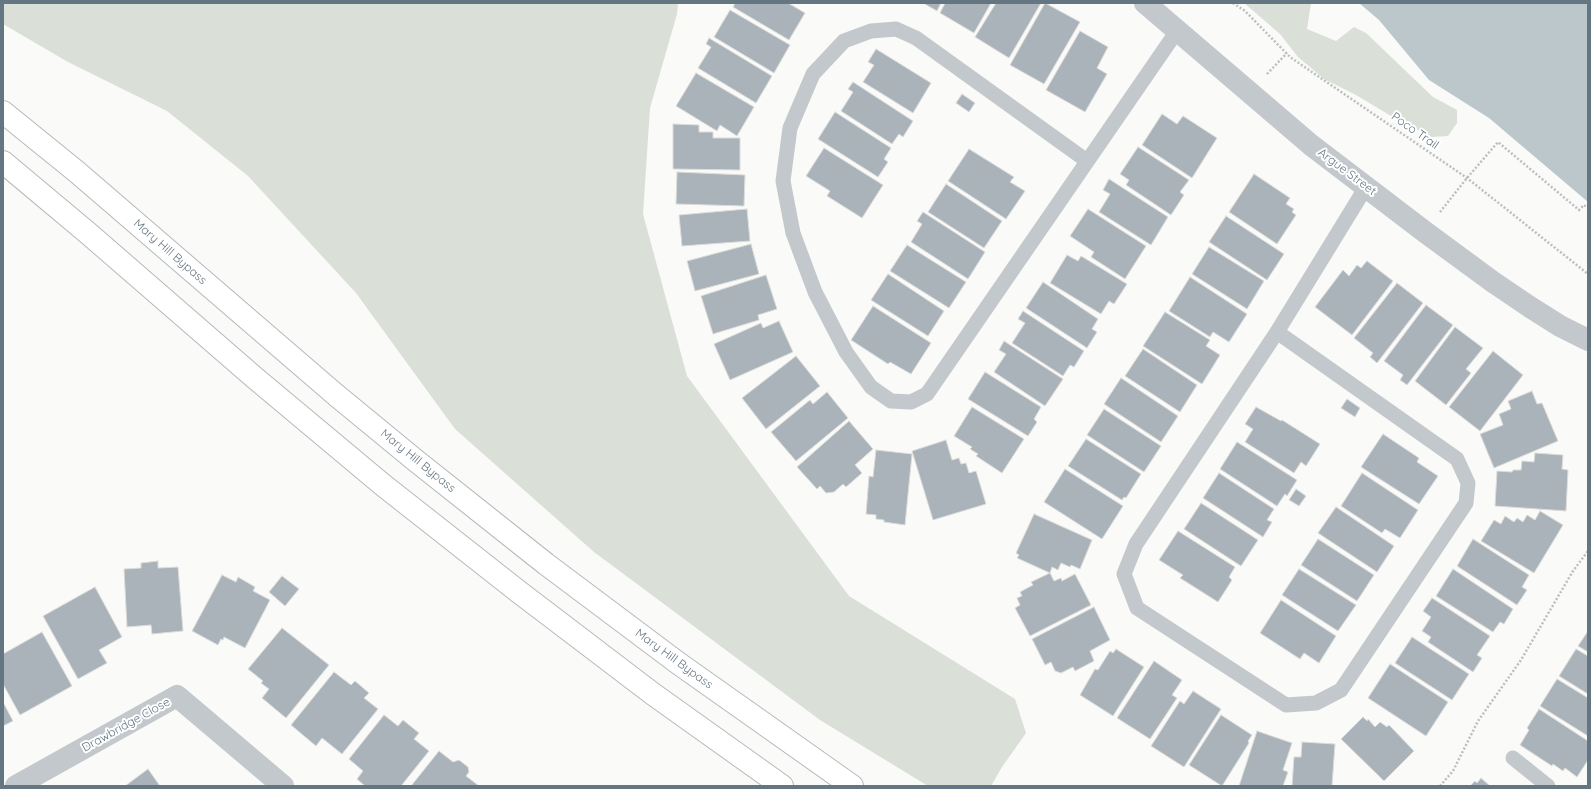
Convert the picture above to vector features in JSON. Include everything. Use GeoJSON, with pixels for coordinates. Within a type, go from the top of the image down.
{"type":"FeatureCollection","features":[{"type":"Feature","properties":{"kind":"highway","name":"Mary Hill Bypass"},"geometry":{"type":"LineString","coordinates":[[3,112],[77,172],[336,395],[546,564],[671,658],[852,786]]}},
{"type":"Feature","properties":{"kind":"highway"},"geometry":{"type":"LineString","coordinates":[[3,162],[95,239],[255,378],[383,485],[519,592],[653,694],[782,786]]}},
{"type":"Feature","properties":{"kind":"street","name":"Argue Street"},"geometry":{"type":"LineString","coordinates":[[1145,3],[1311,145],[1366,187],[1493,282],[1560,326],[1588,340]]}},
{"type":"Feature","properties":{"kind":"street","name":"Argue Street"},"geometry":{"type":"LineString","coordinates":[[1560,326],[1588,351]]}},
{"type":"Feature","properties":{"kind":"street","name":"Drawbridge Close"},"geometry":{"type":"LineString","coordinates":[[16,786],[177,696],[283,786]]}},
{"type":"Feature","properties":{"kind":"lane"},"geometry":{"type":"LineString","coordinates":[[1087,161],[916,38],[896,29],[871,31],[844,41],[813,74],[790,128],[783,181],[793,233],[815,292],[846,352],[871,387],[890,401],[912,402],[927,394],[1177,31]]}},
{"type":"Feature","properties":{"kind":"lane"},"geometry":{"type":"LineString","coordinates":[[1277,332],[1457,459],[1468,483],[1466,503],[1341,690],[1316,703],[1286,704],[1137,608],[1124,574],[1136,544],[1277,332],[1366,187]]}},
{"type":"Feature","properties":{"kind":"lane"},"geometry":{"type":"LineString","coordinates":[[1513,758],[1548,786]]}},
{"type":"Feature","properties":{"kind":"path","name":"Poco Trail"},"geometry":{"type":"LineString","coordinates":[[1233,3],[1245,12],[1287,53],[1467,178],[1588,274]]}},
{"type":"Feature","properties":{"kind":"path"},"geometry":{"type":"LineString","coordinates":[[1267,74],[1287,53]]}},
{"type":"Feature","properties":{"kind":"path"},"geometry":{"type":"LineString","coordinates":[[1438,215],[1498,142],[1579,210],[1584,205],[1588,208]]}},
{"type":"Feature","properties":{"kind":"path"},"geometry":{"type":"LineString","coordinates":[[1440,786],[1453,772],[1478,721],[1520,660],[1574,571],[1588,551]]}},
{"type":"Feature","properties":{"kind":"shaded area"},"geometry":{"type":"Polygon","coordinates":[[[3,3],[678,3],[677,14],[650,108],[643,214],[687,376],[849,596],[1015,699],[1026,733],[1002,767],[991,786],[928,786],[820,720],[594,552],[455,429],[356,293],[248,176],[167,111],[68,62],[3,24],[3,3]]]}},
{"type":"Feature","properties":{"kind":"shaded area"},"geometry":{"type":"Polygon","coordinates":[[[1244,3],[1311,3],[1307,29],[1336,41],[1354,27],[1366,33],[1433,97],[1457,110],[1457,123],[1448,136],[1432,137],[1324,79],[1298,57],[1280,34],[1244,3]]]}},
{"type":"Feature","properties":{"kind":"shaded area"},"geometry":{"type":"Polygon","coordinates":[[[1359,3],[1588,3],[1588,202],[1489,118],[1429,80],[1379,20],[1359,3]]]}},
{"type":"Feature","properties":{"kind":"building"},"geometry":{"type":"Polygon","coordinates":[[[735,3],[788,3],[805,13],[789,40],[733,7],[735,3]]]}},
{"type":"Feature","properties":{"kind":"building"},"geometry":{"type":"Polygon","coordinates":[[[923,3],[941,3],[937,11],[923,3]]]}},
{"type":"Feature","properties":{"kind":"building"},"geometry":{"type":"Polygon","coordinates":[[[945,3],[991,3],[974,33],[940,13],[945,3]]]}},
{"type":"Feature","properties":{"kind":"building"},"geometry":{"type":"Polygon","coordinates":[[[996,3],[1041,3],[1009,58],[975,37],[996,3]]]}},
{"type":"Feature","properties":{"kind":"building"},"geometry":{"type":"Polygon","coordinates":[[[1045,3],[1080,22],[1044,84],[1010,65],[1045,3]]]}},
{"type":"Feature","properties":{"kind":"building"},"geometry":{"type":"Polygon","coordinates":[[[730,10],[790,45],[774,73],[714,37],[730,10]]]}},
{"type":"Feature","properties":{"kind":"building"},"geometry":{"type":"Polygon","coordinates":[[[1080,31],[1108,47],[1097,68],[1107,74],[1085,112],[1046,90],[1080,31]]]}},
{"type":"Feature","properties":{"kind":"building"},"geometry":{"type":"Polygon","coordinates":[[[709,38],[772,76],[756,103],[698,68],[711,47],[706,44],[709,38]]]}},
{"type":"Feature","properties":{"kind":"building"},"geometry":{"type":"Polygon","coordinates":[[[876,49],[931,83],[913,113],[863,82],[874,65],[868,62],[876,49]]]}},
{"type":"Feature","properties":{"kind":"building"},"geometry":{"type":"Polygon","coordinates":[[[696,73],[754,107],[737,136],[720,125],[717,131],[676,106],[696,73]]]}},
{"type":"Feature","properties":{"kind":"building"},"geometry":{"type":"Polygon","coordinates":[[[853,82],[913,121],[903,137],[899,134],[892,144],[841,111],[853,92],[848,89],[853,82]]]}},
{"type":"Feature","properties":{"kind":"building"},"geometry":{"type":"Polygon","coordinates":[[[962,94],[975,103],[969,112],[956,103],[962,94]]]}},
{"type":"Feature","properties":{"kind":"building"},"geometry":{"type":"Polygon","coordinates":[[[835,112],[891,148],[884,159],[888,162],[878,177],[818,139],[835,112]]]}},
{"type":"Feature","properties":{"kind":"building"},"geometry":{"type":"Polygon","coordinates":[[[1162,114],[1177,124],[1183,116],[1217,138],[1192,178],[1142,145],[1162,114]]]}},
{"type":"Feature","properties":{"kind":"building"},"geometry":{"type":"Polygon","coordinates":[[[673,124],[699,125],[699,132],[713,132],[713,138],[740,138],[740,170],[673,169],[673,124]]]}},
{"type":"Feature","properties":{"kind":"building"},"geometry":{"type":"Polygon","coordinates":[[[1138,147],[1189,180],[1180,192],[1184,195],[1171,215],[1126,185],[1129,180],[1120,174],[1138,147]]]}},
{"type":"Feature","properties":{"kind":"building"},"geometry":{"type":"Polygon","coordinates":[[[824,148],[883,185],[862,218],[827,196],[830,191],[806,176],[824,148]]]}},
{"type":"Feature","properties":{"kind":"building"},"geometry":{"type":"Polygon","coordinates":[[[969,149],[1014,177],[1010,182],[1025,191],[1006,219],[948,181],[969,149]]]}},
{"type":"Feature","properties":{"kind":"building"},"geometry":{"type":"Polygon","coordinates":[[[677,172],[745,175],[744,206],[676,204],[677,172]]]}},
{"type":"Feature","properties":{"kind":"building"},"geometry":{"type":"Polygon","coordinates":[[[1254,174],[1290,198],[1286,204],[1294,209],[1292,212],[1296,215],[1277,244],[1229,212],[1254,174]]]}},
{"type":"Feature","properties":{"kind":"building"},"geometry":{"type":"Polygon","coordinates":[[[1109,179],[1168,217],[1151,245],[1099,212],[1110,194],[1103,190],[1109,179]]]}},
{"type":"Feature","properties":{"kind":"building"},"geometry":{"type":"Polygon","coordinates":[[[946,184],[1002,221],[984,248],[928,212],[946,184]]]}},
{"type":"Feature","properties":{"kind":"building"},"geometry":{"type":"Polygon","coordinates":[[[747,209],[750,241],[682,246],[679,215],[747,209]]]}},
{"type":"Feature","properties":{"kind":"building"},"geometry":{"type":"Polygon","coordinates":[[[1088,209],[1146,246],[1125,279],[1091,257],[1094,252],[1070,236],[1088,209]]]}},
{"type":"Feature","properties":{"kind":"building"},"geometry":{"type":"Polygon","coordinates":[[[923,212],[985,252],[968,279],[911,242],[922,224],[917,221],[923,212]]]}},
{"type":"Feature","properties":{"kind":"building"},"geometry":{"type":"Polygon","coordinates":[[[1226,216],[1284,254],[1267,280],[1209,242],[1226,216]]]}},
{"type":"Feature","properties":{"kind":"building"},"geometry":{"type":"Polygon","coordinates":[[[751,244],[759,274],[695,291],[687,261],[751,244]]]}},
{"type":"Feature","properties":{"kind":"building"},"geometry":{"type":"Polygon","coordinates":[[[907,245],[966,282],[949,308],[890,271],[907,245]]]}},
{"type":"Feature","properties":{"kind":"building"},"geometry":{"type":"Polygon","coordinates":[[[1209,247],[1264,281],[1247,309],[1192,274],[1209,247]]]}},
{"type":"Feature","properties":{"kind":"building"},"geometry":{"type":"Polygon","coordinates":[[[1067,255],[1078,261],[1081,256],[1127,284],[1114,304],[1109,301],[1101,314],[1050,283],[1067,255]]]}},
{"type":"Feature","properties":{"kind":"building"},"geometry":{"type":"Polygon","coordinates":[[[1367,261],[1393,281],[1352,335],[1315,307],[1343,270],[1349,276],[1357,265],[1361,268],[1367,261]]]}},
{"type":"Feature","properties":{"kind":"building"},"geometry":{"type":"Polygon","coordinates":[[[888,274],[944,311],[928,336],[871,300],[888,274]]]}},
{"type":"Feature","properties":{"kind":"building"},"geometry":{"type":"Polygon","coordinates":[[[766,275],[777,309],[758,315],[759,320],[713,334],[701,296],[766,275]]]}},
{"type":"Feature","properties":{"kind":"building"},"geometry":{"type":"Polygon","coordinates":[[[1190,277],[1247,314],[1229,342],[1213,332],[1210,337],[1169,311],[1190,277]]]}},
{"type":"Feature","properties":{"kind":"building"},"geometry":{"type":"Polygon","coordinates":[[[1043,282],[1098,319],[1092,329],[1097,332],[1087,348],[1026,308],[1043,282]]]}},
{"type":"Feature","properties":{"kind":"building"},"geometry":{"type":"Polygon","coordinates":[[[1397,283],[1423,303],[1377,363],[1370,357],[1373,353],[1354,338],[1397,283]]]}},
{"type":"Feature","properties":{"kind":"building"},"geometry":{"type":"Polygon","coordinates":[[[1426,305],[1453,325],[1407,385],[1400,380],[1403,375],[1384,361],[1426,305]]]}},
{"type":"Feature","properties":{"kind":"building"},"geometry":{"type":"Polygon","coordinates":[[[873,306],[931,343],[911,374],[890,362],[888,364],[851,340],[873,306]]]}},
{"type":"Feature","properties":{"kind":"building"},"geometry":{"type":"Polygon","coordinates":[[[1023,311],[1084,351],[1074,367],[1070,365],[1063,376],[1012,343],[1025,323],[1018,319],[1023,311]]]}},
{"type":"Feature","properties":{"kind":"building"},"geometry":{"type":"Polygon","coordinates":[[[1165,312],[1210,340],[1206,346],[1220,355],[1202,384],[1143,346],[1165,312]]]}},
{"type":"Feature","properties":{"kind":"building"},"geometry":{"type":"Polygon","coordinates":[[[779,321],[793,352],[730,380],[714,344],[761,323],[763,328],[779,321]]]}},
{"type":"Feature","properties":{"kind":"building"},"geometry":{"type":"Polygon","coordinates":[[[1455,327],[1483,348],[1466,369],[1471,373],[1446,405],[1415,381],[1455,327]]]}},
{"type":"Feature","properties":{"kind":"building"},"geometry":{"type":"Polygon","coordinates":[[[1004,341],[1063,379],[1045,406],[994,372],[1006,354],[999,350],[1004,341]]]}},
{"type":"Feature","properties":{"kind":"building"},"geometry":{"type":"Polygon","coordinates":[[[1143,349],[1197,385],[1180,412],[1125,376],[1143,349]]]}},
{"type":"Feature","properties":{"kind":"building"},"geometry":{"type":"Polygon","coordinates":[[[1493,351],[1523,375],[1480,431],[1449,407],[1493,351]]]}},
{"type":"Feature","properties":{"kind":"building"},"geometry":{"type":"Polygon","coordinates":[[[796,356],[820,386],[766,429],[742,398],[796,356]]]}},
{"type":"Feature","properties":{"kind":"building"},"geometry":{"type":"Polygon","coordinates":[[[985,372],[1041,407],[1034,419],[1037,422],[1028,436],[968,399],[985,372]]]}},
{"type":"Feature","properties":{"kind":"building"},"geometry":{"type":"Polygon","coordinates":[[[1121,378],[1178,416],[1161,442],[1104,404],[1121,378]]]}},
{"type":"Feature","properties":{"kind":"building"},"geometry":{"type":"Polygon","coordinates":[[[1532,391],[1537,404],[1542,403],[1558,441],[1494,468],[1480,434],[1503,425],[1499,414],[1511,409],[1508,401],[1532,391]]]}},
{"type":"Feature","properties":{"kind":"building"},"geometry":{"type":"Polygon","coordinates":[[[827,392],[848,418],[796,461],[771,432],[810,400],[813,404],[827,392]]]}},
{"type":"Feature","properties":{"kind":"building"},"geometry":{"type":"Polygon","coordinates":[[[1347,399],[1360,408],[1355,417],[1341,408],[1347,399]]]}},
{"type":"Feature","properties":{"kind":"building"},"geometry":{"type":"Polygon","coordinates":[[[972,407],[1024,439],[1002,473],[976,456],[978,454],[970,449],[972,447],[954,436],[972,407]]]}},
{"type":"Feature","properties":{"kind":"building"},"geometry":{"type":"Polygon","coordinates":[[[1256,407],[1281,421],[1282,420],[1320,444],[1306,466],[1301,462],[1294,473],[1245,442],[1253,429],[1245,424],[1256,407]]]}},
{"type":"Feature","properties":{"kind":"building"},"geometry":{"type":"Polygon","coordinates":[[[1104,409],[1161,446],[1144,472],[1087,435],[1104,409]]]}},
{"type":"Feature","properties":{"kind":"building"},"geometry":{"type":"Polygon","coordinates":[[[849,421],[873,449],[855,465],[862,473],[846,487],[843,484],[834,492],[826,493],[820,486],[817,489],[797,467],[849,421]]]}},
{"type":"Feature","properties":{"kind":"building"},"geometry":{"type":"Polygon","coordinates":[[[1383,434],[1419,458],[1417,462],[1438,476],[1419,504],[1361,467],[1383,434]]]}},
{"type":"Feature","properties":{"kind":"building"},"geometry":{"type":"Polygon","coordinates":[[[1086,439],[1141,474],[1126,498],[1124,497],[1122,500],[1068,466],[1086,439]]]}},
{"type":"Feature","properties":{"kind":"building"},"geometry":{"type":"Polygon","coordinates":[[[946,440],[952,460],[959,458],[961,464],[966,463],[969,473],[976,471],[986,504],[933,520],[912,451],[946,440]]]}},
{"type":"Feature","properties":{"kind":"building"},"geometry":{"type":"Polygon","coordinates":[[[1237,442],[1297,480],[1287,496],[1285,494],[1277,506],[1220,469],[1237,442]]]}},
{"type":"Feature","properties":{"kind":"building"},"geometry":{"type":"Polygon","coordinates":[[[876,450],[912,454],[905,525],[884,522],[884,520],[876,519],[876,515],[866,514],[869,476],[873,477],[876,450]]]}},
{"type":"Feature","properties":{"kind":"building"},"geometry":{"type":"Polygon","coordinates":[[[1535,453],[1563,455],[1562,469],[1568,470],[1566,511],[1495,506],[1497,471],[1512,472],[1513,470],[1521,470],[1522,461],[1534,462],[1535,453]]]}},
{"type":"Feature","properties":{"kind":"building"},"geometry":{"type":"Polygon","coordinates":[[[1065,469],[1123,506],[1102,539],[1044,502],[1065,469]]]}},
{"type":"Feature","properties":{"kind":"building"},"geometry":{"type":"Polygon","coordinates":[[[1219,473],[1274,509],[1267,520],[1272,522],[1263,537],[1203,498],[1219,473]]]}},
{"type":"Feature","properties":{"kind":"building"},"geometry":{"type":"Polygon","coordinates":[[[1362,473],[1418,510],[1400,538],[1385,529],[1382,533],[1341,506],[1362,473]]]}},
{"type":"Feature","properties":{"kind":"building"},"geometry":{"type":"Polygon","coordinates":[[[1296,489],[1306,496],[1299,506],[1289,500],[1296,489]]]}},
{"type":"Feature","properties":{"kind":"building"},"geometry":{"type":"Polygon","coordinates":[[[1201,503],[1258,540],[1241,566],[1184,529],[1201,503]]]}},
{"type":"Feature","properties":{"kind":"building"},"geometry":{"type":"Polygon","coordinates":[[[1336,507],[1394,546],[1377,572],[1318,533],[1336,507]]]}},
{"type":"Feature","properties":{"kind":"building"},"geometry":{"type":"Polygon","coordinates":[[[1540,511],[1563,525],[1534,573],[1481,541],[1494,520],[1501,524],[1505,516],[1514,522],[1517,518],[1523,522],[1527,515],[1535,520],[1540,511]]]}},
{"type":"Feature","properties":{"kind":"building"},"geometry":{"type":"Polygon","coordinates":[[[1034,514],[1092,540],[1080,569],[1061,563],[1058,570],[1052,567],[1050,573],[1017,558],[1019,555],[1016,553],[1034,514]]]}},
{"type":"Feature","properties":{"kind":"building"},"geometry":{"type":"Polygon","coordinates":[[[1178,531],[1235,567],[1229,577],[1232,580],[1218,602],[1180,578],[1183,575],[1159,560],[1178,531]]]}},
{"type":"Feature","properties":{"kind":"building"},"geometry":{"type":"Polygon","coordinates":[[[1318,539],[1374,575],[1357,601],[1301,565],[1318,539]]]}},
{"type":"Feature","properties":{"kind":"building"},"geometry":{"type":"Polygon","coordinates":[[[1473,539],[1529,575],[1522,587],[1527,590],[1517,605],[1457,566],[1473,539]]]}},
{"type":"Feature","properties":{"kind":"building"},"geometry":{"type":"Polygon","coordinates":[[[158,561],[158,568],[178,567],[183,631],[152,634],[151,625],[127,627],[124,569],[141,568],[141,563],[158,561]]]}},
{"type":"Feature","properties":{"kind":"building"},"geometry":{"type":"Polygon","coordinates":[[[1299,569],[1356,605],[1338,631],[1282,595],[1299,569]]]}},
{"type":"Feature","properties":{"kind":"building"},"geometry":{"type":"Polygon","coordinates":[[[1453,569],[1513,609],[1504,624],[1500,622],[1493,632],[1436,596],[1453,569]]]}},
{"type":"Feature","properties":{"kind":"building"},"geometry":{"type":"Polygon","coordinates":[[[1050,573],[1054,581],[1061,578],[1062,581],[1075,574],[1091,605],[1030,636],[1015,608],[1020,605],[1017,598],[1022,596],[1020,592],[1033,585],[1031,582],[1050,573]]]}},
{"type":"Feature","properties":{"kind":"building"},"geometry":{"type":"Polygon","coordinates":[[[222,575],[236,582],[238,577],[255,587],[253,591],[270,600],[245,648],[224,637],[218,645],[192,631],[222,575]]]}},
{"type":"Feature","properties":{"kind":"building"},"geometry":{"type":"Polygon","coordinates":[[[282,576],[299,589],[285,606],[269,592],[282,576]]]}},
{"type":"Feature","properties":{"kind":"building"},"geometry":{"type":"Polygon","coordinates":[[[95,587],[122,637],[99,650],[107,663],[78,679],[43,616],[95,587]]]}},
{"type":"Feature","properties":{"kind":"building"},"geometry":{"type":"Polygon","coordinates":[[[1432,598],[1490,636],[1477,655],[1482,658],[1473,672],[1428,642],[1431,637],[1422,631],[1431,617],[1423,611],[1432,598]]]}},
{"type":"Feature","properties":{"kind":"building"},"geometry":{"type":"Polygon","coordinates":[[[1281,600],[1336,636],[1319,663],[1304,653],[1300,659],[1260,633],[1281,600]]]}},
{"type":"Feature","properties":{"kind":"building"},"geometry":{"type":"Polygon","coordinates":[[[1094,607],[1110,640],[1090,651],[1094,661],[1075,671],[1073,667],[1061,673],[1055,671],[1051,662],[1045,665],[1032,639],[1094,607]]]}},
{"type":"Feature","properties":{"kind":"building"},"geometry":{"type":"Polygon","coordinates":[[[282,628],[329,665],[286,718],[262,698],[269,689],[261,683],[263,681],[248,669],[282,628]]]}},
{"type":"Feature","properties":{"kind":"building"},"geometry":{"type":"Polygon","coordinates":[[[1588,631],[1588,652],[1578,646],[1588,631]]]}},
{"type":"Feature","properties":{"kind":"building"},"geometry":{"type":"Polygon","coordinates":[[[42,632],[72,686],[20,715],[3,684],[3,654],[42,632]]]}},
{"type":"Feature","properties":{"kind":"building"},"geometry":{"type":"Polygon","coordinates":[[[1412,637],[1469,674],[1452,700],[1395,663],[1412,637]]]}},
{"type":"Feature","properties":{"kind":"building"},"geometry":{"type":"Polygon","coordinates":[[[1116,649],[1144,667],[1113,716],[1080,695],[1095,669],[1098,670],[1110,651],[1113,653],[1116,649]]]}},
{"type":"Feature","properties":{"kind":"building"},"geometry":{"type":"Polygon","coordinates":[[[1576,649],[1588,656],[1588,694],[1559,676],[1576,649]]]}},
{"type":"Feature","properties":{"kind":"building"},"geometry":{"type":"Polygon","coordinates":[[[1154,661],[1182,680],[1172,695],[1177,698],[1150,739],[1117,718],[1154,661]]]}},
{"type":"Feature","properties":{"kind":"building"},"geometry":{"type":"Polygon","coordinates":[[[1390,664],[1448,702],[1426,736],[1368,698],[1390,664]]]}},
{"type":"Feature","properties":{"kind":"building"},"geometry":{"type":"Polygon","coordinates":[[[334,672],[351,685],[355,681],[369,693],[364,698],[378,709],[342,754],[322,738],[316,746],[291,725],[334,672]]]}},
{"type":"Feature","properties":{"kind":"building"},"geometry":{"type":"Polygon","coordinates":[[[1557,679],[1588,698],[1588,736],[1540,706],[1557,679]]]}},
{"type":"Feature","properties":{"kind":"building"},"geometry":{"type":"Polygon","coordinates":[[[1193,691],[1221,709],[1184,767],[1151,746],[1180,701],[1184,704],[1193,691]]]}},
{"type":"Feature","properties":{"kind":"building"},"geometry":{"type":"Polygon","coordinates":[[[3,702],[13,721],[3,726],[3,702]]]}},
{"type":"Feature","properties":{"kind":"building"},"geometry":{"type":"Polygon","coordinates":[[[1539,709],[1588,741],[1588,760],[1577,777],[1565,768],[1563,771],[1553,764],[1552,766],[1520,745],[1529,730],[1527,728],[1539,709]]]}},
{"type":"Feature","properties":{"kind":"building"},"geometry":{"type":"Polygon","coordinates":[[[384,715],[398,726],[403,720],[419,733],[414,739],[429,751],[401,786],[365,786],[357,779],[363,771],[349,759],[384,715]]]}},
{"type":"Feature","properties":{"kind":"building"},"geometry":{"type":"Polygon","coordinates":[[[1221,715],[1252,735],[1248,741],[1249,743],[1222,786],[1189,765],[1221,715]]]}},
{"type":"Feature","properties":{"kind":"building"},"geometry":{"type":"Polygon","coordinates":[[[1363,717],[1367,721],[1368,719],[1375,727],[1380,722],[1387,727],[1389,725],[1414,751],[1384,781],[1341,739],[1363,717]]]}},
{"type":"Feature","properties":{"kind":"building"},"geometry":{"type":"Polygon","coordinates":[[[1257,731],[1292,743],[1283,770],[1288,772],[1283,786],[1239,786],[1257,731]]]}},
{"type":"Feature","properties":{"kind":"building"},"geometry":{"type":"Polygon","coordinates":[[[1302,742],[1335,744],[1332,786],[1292,786],[1294,757],[1301,757],[1302,742]]]}},
{"type":"Feature","properties":{"kind":"building"},"geometry":{"type":"Polygon","coordinates":[[[439,751],[453,762],[459,760],[468,767],[469,772],[466,776],[479,786],[411,786],[439,751]]]}},
{"type":"Feature","properties":{"kind":"building"},"geometry":{"type":"Polygon","coordinates":[[[148,769],[160,786],[125,786],[148,769]]]}},
{"type":"Feature","properties":{"kind":"building"},"geometry":{"type":"Polygon","coordinates":[[[1481,778],[1490,786],[1470,786],[1475,781],[1477,783],[1481,778]]]}}]}
